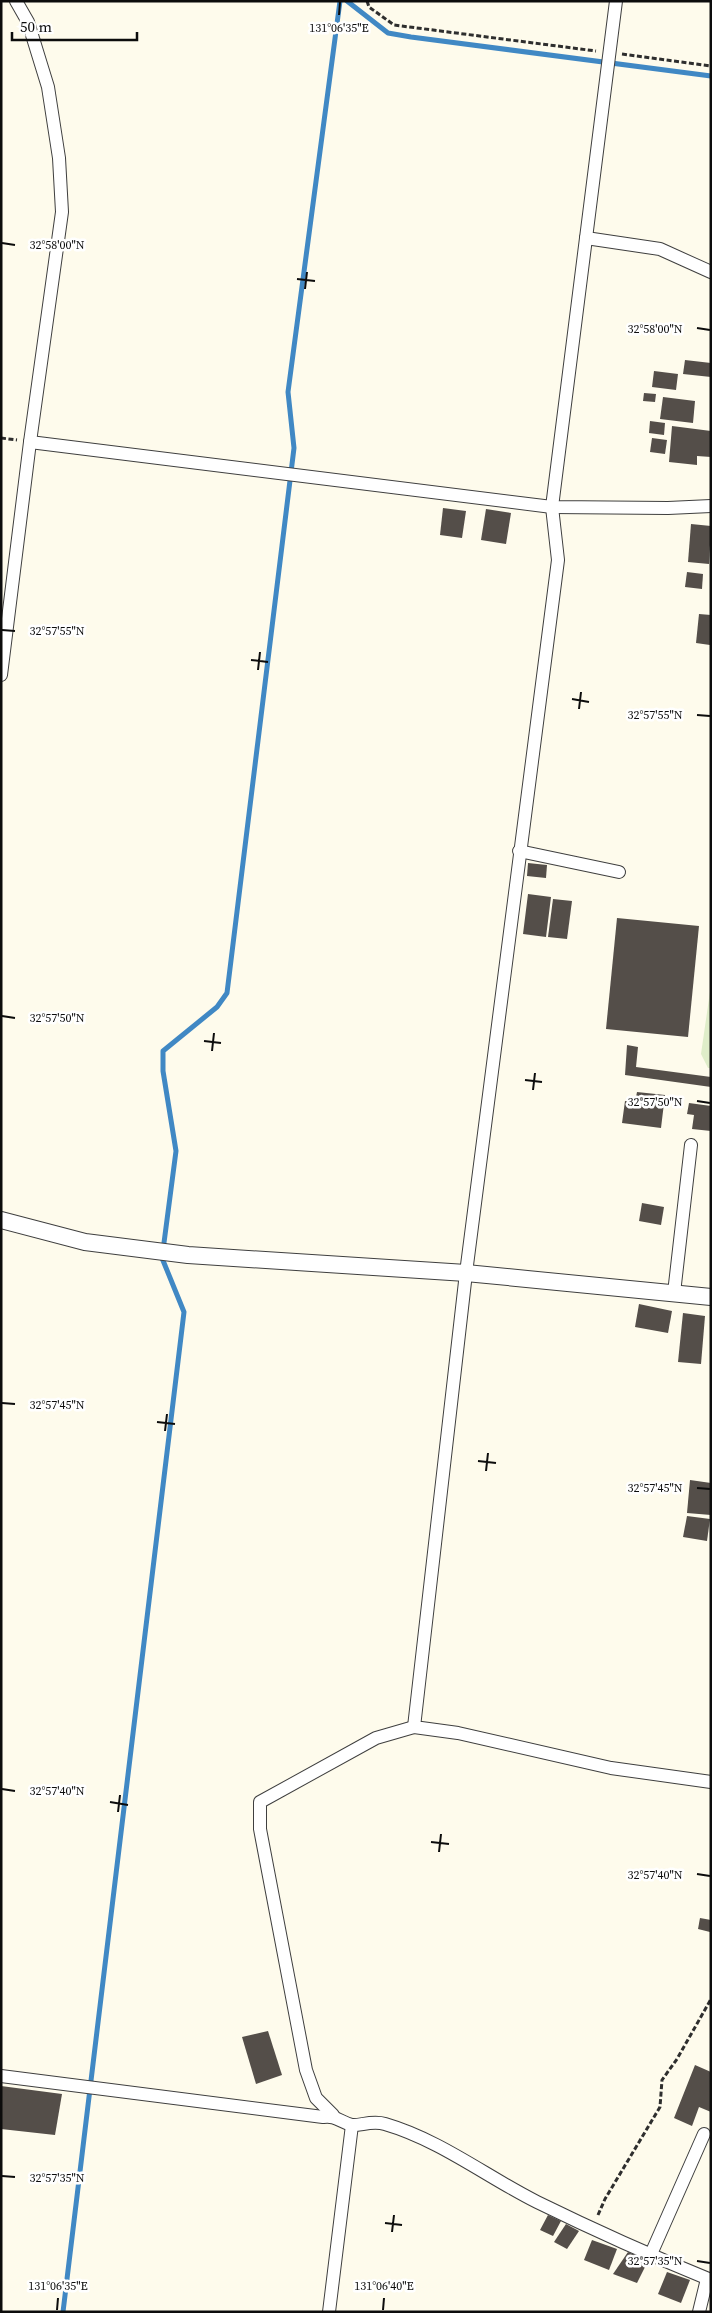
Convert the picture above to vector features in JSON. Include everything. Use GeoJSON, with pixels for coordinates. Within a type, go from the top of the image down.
{"type":"FeatureCollection","features":[{"type":"Feature","properties":{"kind":"street"},"geometry":{"type":"LineString","coordinates":[[1,675],[30,442],[62,212],[59,158],[48,87],[28,22],[16,1]]}},
{"type":"Feature","properties":{"kind":"street"},"geometry":{"type":"LineString","coordinates":[[414,1727],[466,1273],[558,560],[552,508],[616,1]]}},
{"type":"Feature","properties":{"kind":"street"},"geometry":{"type":"LineString","coordinates":[[586,238],[660,249],[711,272]]}},
{"type":"Feature","properties":{"kind":"street"},"geometry":{"type":"LineString","coordinates":[[30,442],[552,508],[711,506]]}},
{"type":"Feature","properties":{"kind":"street"},"geometry":{"type":"LineString","coordinates":[[519,851],[619,872]]}},
{"type":"Feature","properties":{"kind":"street"},"geometry":{"type":"LineString","coordinates":[[674,1293],[691,1145]]}},
{"type":"Feature","properties":{"kind":"street"},"geometry":{"type":"LineString","coordinates":[[1,1220],[85,1242],[188,1255],[466,1273],[711,1297]]}},
{"type":"Feature","properties":{"kind":"street"},"geometry":{"type":"LineString","coordinates":[[699,2312],[709,2279],[592,2229],[421,2139],[384,2124],[367,2122],[352,2125],[333,2115],[316,2098],[306,2070],[260,1829],[260,1802],[376,1738],[414,1727],[458,1733],[611,1768],[711,1782]]}},
{"type":"Feature","properties":{"kind":"street"},"geometry":{"type":"LineString","coordinates":[[1,2076],[323,2117],[333,2115]]}},
{"type":"Feature","properties":{"kind":"street"},"geometry":{"type":"LineString","coordinates":[[329,2312],[352,2125]]}},
{"type":"Feature","properties":{"kind":"street"},"geometry":{"type":"LineString","coordinates":[[650,2254],[704,2134]]}},
{"type":"Feature","properties":{"kind":"path"},"geometry":{"type":"LineString","coordinates":[[367,1],[370,7],[394,25],[711,66]]}},
{"type":"Feature","properties":{"kind":"path"},"geometry":{"type":"LineString","coordinates":[[592,2229],[605,2199],[660,2107],[662,2080],[677,2059],[711,1999]]}},
{"type":"Feature","properties":{"kind":"green space"},"geometry":{"type":"Polygon","coordinates":[[[711,985],[711,1068],[708,1068],[701,1054],[711,985]]]}},
{"type":"Feature","properties":{"kind":"building"},"geometry":{"type":"Polygon","coordinates":[[[685,360],[711,363],[711,377],[683,374],[685,360]]]}},
{"type":"Feature","properties":{"kind":"building"},"geometry":{"type":"Polygon","coordinates":[[[654,371],[678,374],[676,390],[652,387],[654,371]]]}},
{"type":"Feature","properties":{"kind":"building"},"geometry":{"type":"Polygon","coordinates":[[[644,393],[656,394],[655,402],[643,401],[644,393]]]}},
{"type":"Feature","properties":{"kind":"building"},"geometry":{"type":"Polygon","coordinates":[[[663,397],[695,401],[693,423],[660,419],[663,397]]]}},
{"type":"Feature","properties":{"kind":"building"},"geometry":{"type":"Polygon","coordinates":[[[650,421],[665,423],[664,435],[649,433],[650,421]]]}},
{"type":"Feature","properties":{"kind":"building"},"geometry":{"type":"Polygon","coordinates":[[[672,426],[711,431],[711,457],[697,456],[697,465],[669,462],[672,426]]]}},
{"type":"Feature","properties":{"kind":"building"},"geometry":{"type":"Polygon","coordinates":[[[652,438],[667,440],[665,454],[650,452],[652,438]]]}},
{"type":"Feature","properties":{"kind":"building"},"geometry":{"type":"Polygon","coordinates":[[[443,508],[466,511],[462,538],[440,535],[443,508]]]}},
{"type":"Feature","properties":{"kind":"building"},"geometry":{"type":"Polygon","coordinates":[[[486,509],[511,513],[506,544],[481,540],[486,509]]]}},
{"type":"Feature","properties":{"kind":"building"},"geometry":{"type":"Polygon","coordinates":[[[691,524],[711,526],[709,564],[688,562],[691,524]]]}},
{"type":"Feature","properties":{"kind":"building"},"geometry":{"type":"Polygon","coordinates":[[[687,572],[703,574],[702,589],[685,587],[687,572]]]}},
{"type":"Feature","properties":{"kind":"building"},"geometry":{"type":"Polygon","coordinates":[[[699,614],[711,615],[710,645],[696,643],[699,614]]]}},
{"type":"Feature","properties":{"kind":"building"},"geometry":{"type":"Polygon","coordinates":[[[528,863],[547,865],[546,878],[527,876],[528,863]]]}},
{"type":"Feature","properties":{"kind":"building"},"geometry":{"type":"Polygon","coordinates":[[[528,894],[551,897],[546,937],[523,934],[528,894]]]}},
{"type":"Feature","properties":{"kind":"building"},"geometry":{"type":"Polygon","coordinates":[[[553,899],[572,901],[567,939],[548,937],[553,899]]]}},
{"type":"Feature","properties":{"kind":"building"},"geometry":{"type":"Polygon","coordinates":[[[617,918],[699,926],[688,1037],[606,1029],[617,918]]]}},
{"type":"Feature","properties":{"kind":"building"},"geometry":{"type":"Polygon","coordinates":[[[627,1045],[638,1047],[636,1067],[711,1077],[711,1087],[625,1075],[627,1045]]]}},
{"type":"Feature","properties":{"kind":"building"},"geometry":{"type":"Polygon","coordinates":[[[637,1092],[665,1095],[661,1128],[622,1123],[625,1101],[635,1102],[637,1092]]]}},
{"type":"Feature","properties":{"kind":"building"},"geometry":{"type":"Polygon","coordinates":[[[689,1103],[711,1106],[711,1131],[692,1129],[694,1115],[687,1114],[689,1103]]]}},
{"type":"Feature","properties":{"kind":"building"},"geometry":{"type":"Polygon","coordinates":[[[642,1203],[664,1207],[661,1225],[639,1221],[642,1203]]]}},
{"type":"Feature","properties":{"kind":"building"},"geometry":{"type":"Polygon","coordinates":[[[639,1304],[672,1311],[668,1333],[635,1327],[639,1304]]]}},
{"type":"Feature","properties":{"kind":"building"},"geometry":{"type":"Polygon","coordinates":[[[683,1313],[705,1316],[701,1364],[678,1362],[683,1313]]]}},
{"type":"Feature","properties":{"kind":"building"},"geometry":{"type":"Polygon","coordinates":[[[690,1480],[711,1483],[711,1515],[687,1513],[690,1480]]]}},
{"type":"Feature","properties":{"kind":"building"},"geometry":{"type":"Polygon","coordinates":[[[687,1516],[710,1519],[707,1541],[683,1537],[687,1516]]]}},
{"type":"Feature","properties":{"kind":"building"},"geometry":{"type":"Polygon","coordinates":[[[700,1918],[711,1920],[710,1932],[698,1929],[700,1918]]]}},
{"type":"Feature","properties":{"kind":"building"},"geometry":{"type":"Polygon","coordinates":[[[268,2031],[282,2075],[256,2084],[242,2037],[268,2031]]]}},
{"type":"Feature","properties":{"kind":"building"},"geometry":{"type":"Polygon","coordinates":[[[695,2065],[711,2072],[711,2112],[699,2107],[692,2126],[674,2118],[695,2065]]]}},
{"type":"Feature","properties":{"kind":"building"},"geometry":{"type":"Polygon","coordinates":[[[1,2086],[62,2094],[55,2135],[1,2129],[1,2086]]]}},
{"type":"Feature","properties":{"kind":"building"},"geometry":{"type":"Polygon","coordinates":[[[548,2215],[561,2221],[553,2236],[540,2230],[548,2215]]]}},
{"type":"Feature","properties":{"kind":"building"},"geometry":{"type":"Polygon","coordinates":[[[566,2224],[579,2231],[567,2249],[554,2242],[566,2224]]]}},
{"type":"Feature","properties":{"kind":"building"},"geometry":{"type":"Polygon","coordinates":[[[592,2240],[617,2249],[609,2270],[584,2260],[592,2240]]]}},
{"type":"Feature","properties":{"kind":"building"},"geometry":{"type":"Polygon","coordinates":[[[628,2252],[648,2261],[637,2283],[613,2274],[628,2252]]]}},
{"type":"Feature","properties":{"kind":"building"},"geometry":{"type":"Polygon","coordinates":[[[667,2272],[690,2280],[681,2303],[658,2294],[667,2272]]]}},
{"type":"Feature","properties":{"kind":"waterway"},"geometry":{"type":"LineString","coordinates":[[63,2312],[184,1312],[162,1258],[176,1151],[163,1071],[163,1051],[217,1007],[227,993],[294,448],[288,392],[340,1]]}},
{"type":"Feature","properties":{"kind":"waterway"},"geometry":{"type":"LineString","coordinates":[[347,1],[388,33],[711,76]]}}]}
